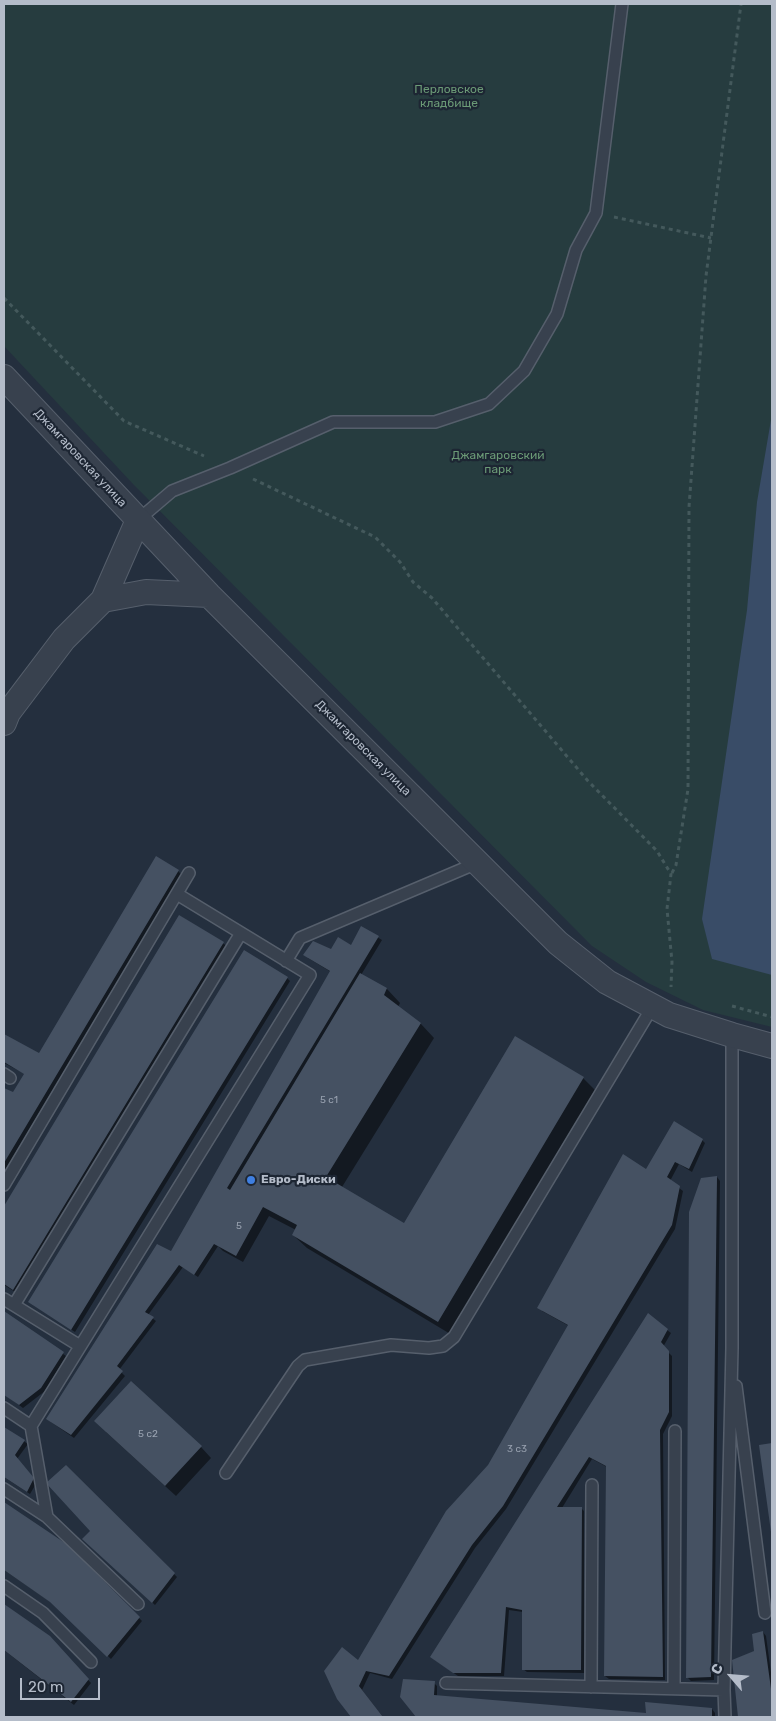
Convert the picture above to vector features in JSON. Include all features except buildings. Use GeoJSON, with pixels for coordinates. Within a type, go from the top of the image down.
{"type":"FeatureCollection","features":[{"type":"Feature","properties":{"kind":"street","name":"Джамгаровская улица"},"geometry":{"type":"LineString","coordinates":[[4,377],[209,595],[558,943],[607,982],[661,1010],[732,1035],[772,1046]]}},
{"type":"Feature","properties":{"kind":"street"},"geometry":{"type":"LineString","coordinates":[[4,723],[8,712],[64,639],[103,600],[138,520]]}},
{"type":"Feature","properties":{"kind":"street"},"geometry":{"type":"LineString","coordinates":[[103,600],[146,592],[209,595]]}},
{"type":"Feature","properties":{"kind":"lane"},"geometry":{"type":"LineString","coordinates":[[138,520],[172,491],[230,468],[333,422],[435,422],[489,404],[524,371],[557,314],[576,250],[596,213],[622,4]]}},
{"type":"Feature","properties":{"kind":"lane"},"geometry":{"type":"LineString","coordinates":[[286,961],[300,938],[366,908],[477,862]]}},
{"type":"Feature","properties":{"kind":"lane"},"geometry":{"type":"LineString","coordinates":[[4,1185],[189,873]]}},
{"type":"Feature","properties":{"kind":"lane"},"geometry":{"type":"LineString","coordinates":[[47,1517],[31,1426],[310,975],[177,894]]}},
{"type":"Feature","properties":{"kind":"lane"},"geometry":{"type":"LineString","coordinates":[[80,1346],[9,1302],[241,933]]}},
{"type":"Feature","properties":{"kind":"lane"},"geometry":{"type":"LineString","coordinates":[[226,1473],[298,1366],[305,1360],[391,1345],[429,1348],[443,1346],[454,1337],[661,1010]]}},
{"type":"Feature","properties":{"kind":"lane"},"geometry":{"type":"LineString","coordinates":[[725,1717],[724,1690],[732,1348],[732,1035]]}},
{"type":"Feature","properties":{"kind":"lane"},"geometry":{"type":"LineString","coordinates":[[732,1348],[765,1612]]}},
{"type":"Feature","properties":{"kind":"lane"},"geometry":{"type":"LineString","coordinates":[[4,1408],[31,1426]]}},
{"type":"Feature","properties":{"kind":"lane"},"geometry":{"type":"LineString","coordinates":[[674,1431],[674,1688]]}},
{"type":"Feature","properties":{"kind":"lane"},"geometry":{"type":"LineString","coordinates":[[591,1686],[592,1485]]}},
{"type":"Feature","properties":{"kind":"lane"},"geometry":{"type":"LineString","coordinates":[[4,1488],[47,1517],[138,1604]]}},
{"type":"Feature","properties":{"kind":"lane"},"geometry":{"type":"LineString","coordinates":[[4,1586],[43,1612],[91,1662]]}},
{"type":"Feature","properties":{"kind":"lane"},"geometry":{"type":"LineString","coordinates":[[446,1683],[724,1690]]}},
{"type":"Feature","properties":{"kind":"path"},"geometry":{"type":"LineString","coordinates":[[661,1010],[672,962],[667,909],[671,874],[676,865],[688,789],[689,507],[706,276],[741,4]]}},
{"type":"Feature","properties":{"kind":"path"},"geometry":{"type":"LineString","coordinates":[[596,213],[711,238]]}},
{"type":"Feature","properties":{"kind":"path"},"geometry":{"type":"LineString","coordinates":[[4,298],[124,420],[375,537],[400,562],[413,582],[432,598],[588,781],[657,851],[671,874]]}},
{"type":"Feature","properties":{"kind":"green space","name":"Джамгаровский парк"},"geometry":{"type":"Polygon","coordinates":[[[4,4],[772,4],[772,1027],[703,1010],[646,982],[592,946],[133,484],[4,346],[4,4]]]}},
{"type":"Feature","properties":{"kind":"water"},"geometry":{"type":"Polygon","coordinates":[[[772,414],[772,975],[712,959],[702,919],[747,610],[757,502],[772,414]]]}},
{"type":"Feature","properties":{"kind":"place","name":"Евро-Диски"},"geometry":{"type":"Point","coordinates":[251,1180]}},
{"type":"Feature","properties":{"kind":"park label","name":"Перловское кладбище"},"geometry":{"type":"Point","coordinates":[449,97]}}]}
